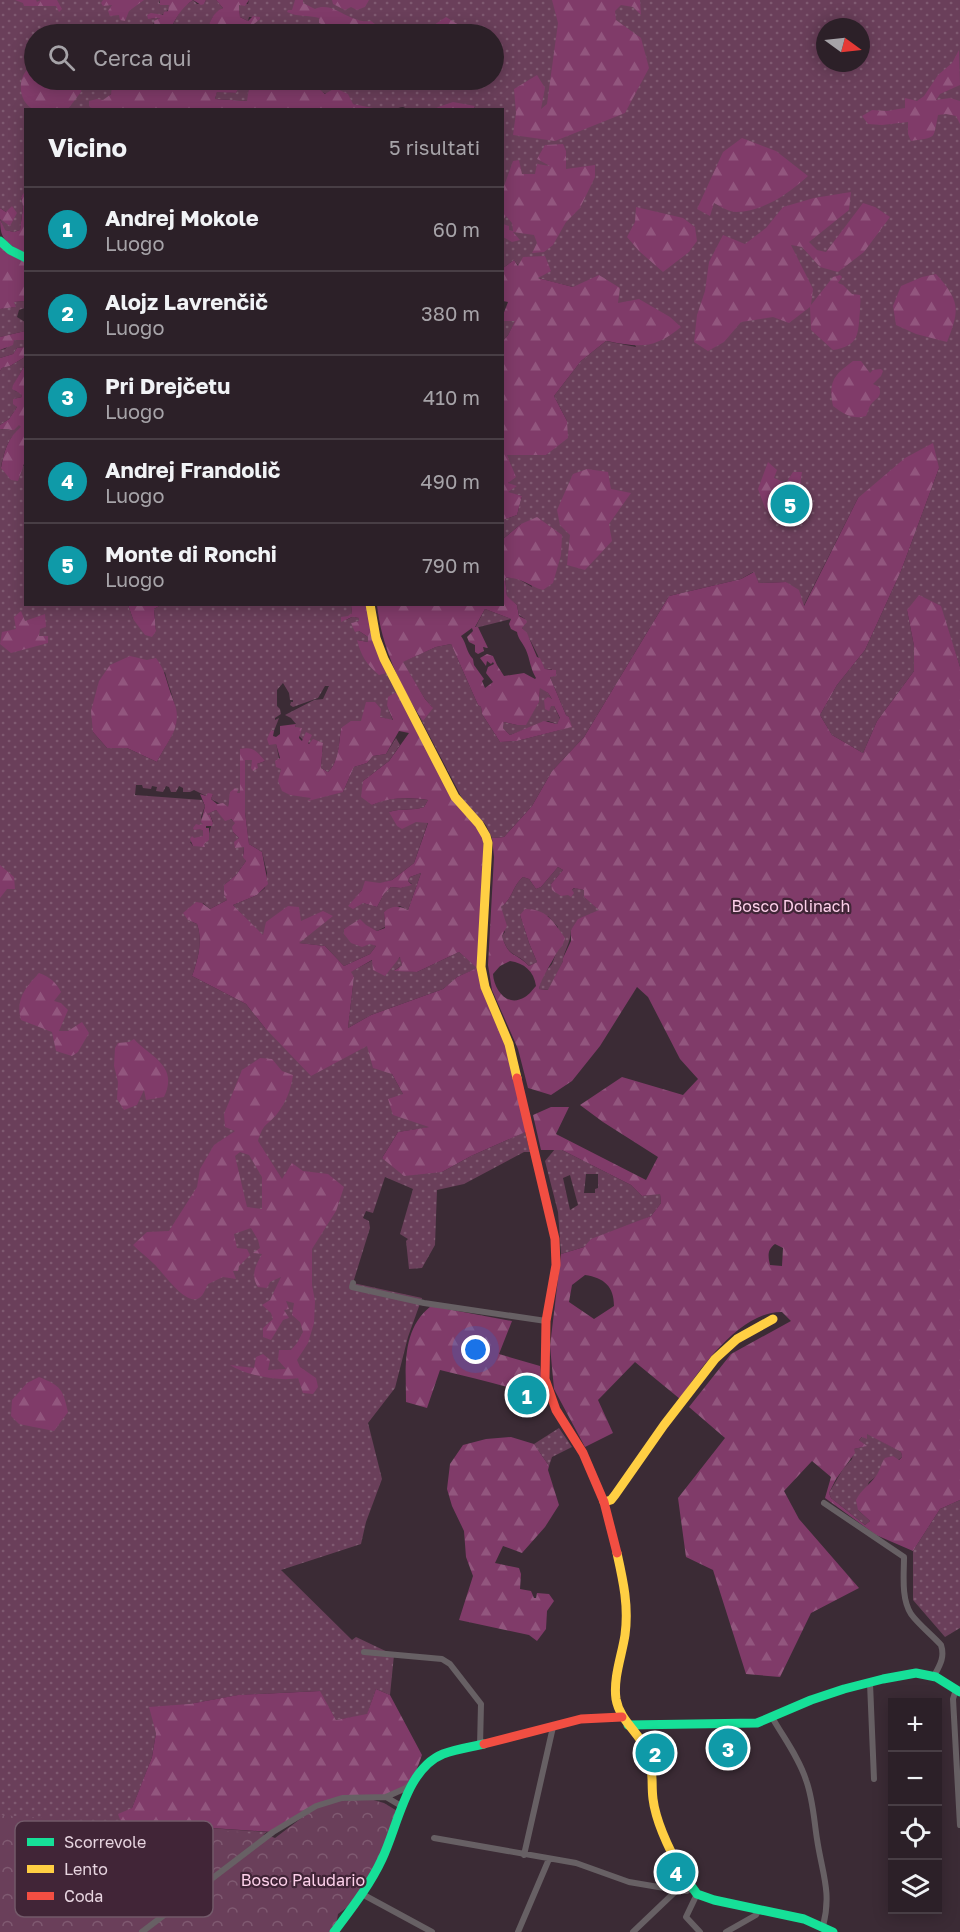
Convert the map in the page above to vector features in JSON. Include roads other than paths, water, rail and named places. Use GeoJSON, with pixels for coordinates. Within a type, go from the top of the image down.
{"type":"FeatureCollection","features":[{"type":"Feature","properties":{"kind":"street"},"geometry":{"type":"LineString","coordinates":[[0,241],[10,250],[24,257]]}},
{"type":"Feature","properties":{"kind":"street"},"geometry":{"type":"LineString","coordinates":[[370,606],[376,638],[396,682],[455,797],[486,835],[488,852],[482,967],[485,987],[509,1044],[556,1247],[556,1265],[546,1322],[545,1379],[556,1410],[583,1453],[604,1502],[626,1592],[625,1632],[616,1689],[622,1717],[648,1752],[653,1773],[653,1798],[657,1817],[683,1875],[694,1890],[714,1900],[804,1919],[834,1932]]}},
{"type":"Feature","properties":{"kind":"street"},"geometry":{"type":"LineString","coordinates":[[352,1285],[424,1303],[546,1322]]}},
{"type":"Feature","properties":{"kind":"street"},"geometry":{"type":"LineString","coordinates":[[604,1502],[611,1500],[615,1495],[664,1425],[715,1359],[737,1339],[773,1319]]}},
{"type":"Feature","properties":{"kind":"street"},"geometry":{"type":"LineString","coordinates":[[824,1503],[904,1557],[907,1605],[912,1614],[941,1645],[943,1651],[943,1660],[934,1676]]}},
{"type":"Feature","properties":{"kind":"street"},"geometry":{"type":"LineString","coordinates":[[364,1652],[441,1659],[450,1664],[481,1704],[480,1746]]}},
{"type":"Feature","properties":{"kind":"street"},"geometry":{"type":"LineString","coordinates":[[628,1725],[744,1724],[772,1719],[798,1705],[870,1683],[909,1674],[934,1676],[958,1691],[953,1699],[960,1825]]}},
{"type":"Feature","properties":{"kind":"street"},"geometry":{"type":"LineString","coordinates":[[870,1683],[874,1779]]}},
{"type":"Feature","properties":{"kind":"street"},"geometry":{"type":"LineString","coordinates":[[213,1877],[273,1832],[316,1806],[342,1798],[386,1797],[406,1788],[419,1773],[442,1754],[581,1719],[622,1717]]}},
{"type":"Feature","properties":{"kind":"street"},"geometry":{"type":"LineString","coordinates":[[772,1719],[799,1762],[807,1780],[820,1859],[828,1889],[828,1908],[824,1926]]}},
{"type":"Feature","properties":{"kind":"street"},"geometry":{"type":"LineString","coordinates":[[524,1855],[552,1727]]}},
{"type":"Feature","properties":{"kind":"street"},"geometry":{"type":"LineString","coordinates":[[334,1932],[362,1894],[381,1861],[419,1773]]}},
{"type":"Feature","properties":{"kind":"street"},"geometry":{"type":"LineString","coordinates":[[386,1797],[403,1806]]}},
{"type":"Feature","properties":{"kind":"street"},"geometry":{"type":"LineString","coordinates":[[434,1838],[576,1863],[629,1882],[677,1890],[694,1890]]}},
{"type":"Feature","properties":{"kind":"street"},"geometry":{"type":"LineString","coordinates":[[518,1932],[549,1859]]}},
{"type":"Feature","properties":{"kind":"street"},"geometry":{"type":"LineString","coordinates":[[633,1932],[677,1890]]}},
{"type":"Feature","properties":{"kind":"street"},"geometry":{"type":"LineString","coordinates":[[694,1890],[686,1917],[700,1932]]}},
{"type":"Feature","properties":{"kind":"street"},"geometry":{"type":"LineString","coordinates":[[362,1894],[432,1932]]}},
{"type":"Feature","properties":{"kind":"street"},"geometry":{"type":"LineString","coordinates":[[726,1932],[756,1915],[758,1911]]}},
{"type":"Feature","properties":{"kind":"street"},"geometry":{"type":"LineString","coordinates":[[141,1932],[161,1917]]}},
{"type":"Feature","properties":{"kind":"place","name":"Monte di Ronchi"},"geometry":{"type":"Point","coordinates":[790,504]}},
{"type":"Feature","properties":{"kind":"place","name":"Andrej Mokole"},"geometry":{"type":"Point","coordinates":[527,1395]}},
{"type":"Feature","properties":{"kind":"place","name":"Pri Drejčetu"},"geometry":{"type":"Point","coordinates":[728,1748]}},
{"type":"Feature","properties":{"kind":"place","name":"Alojz Lavrenčič"},"geometry":{"type":"Point","coordinates":[655,1753]}},
{"type":"Feature","properties":{"kind":"place","name":"Andrej Frandolič"},"geometry":{"type":"Point","coordinates":[676,1872]}},
{"type":"Feature","properties":{"kind":"park label","name":"Bosco Dolinach"},"geometry":{"type":"Point","coordinates":[791,906]}},
{"type":"Feature","properties":{"kind":"park label","name":"Bosco Paludario"},"geometry":{"type":"Point","coordinates":[303,1880]}}]}
